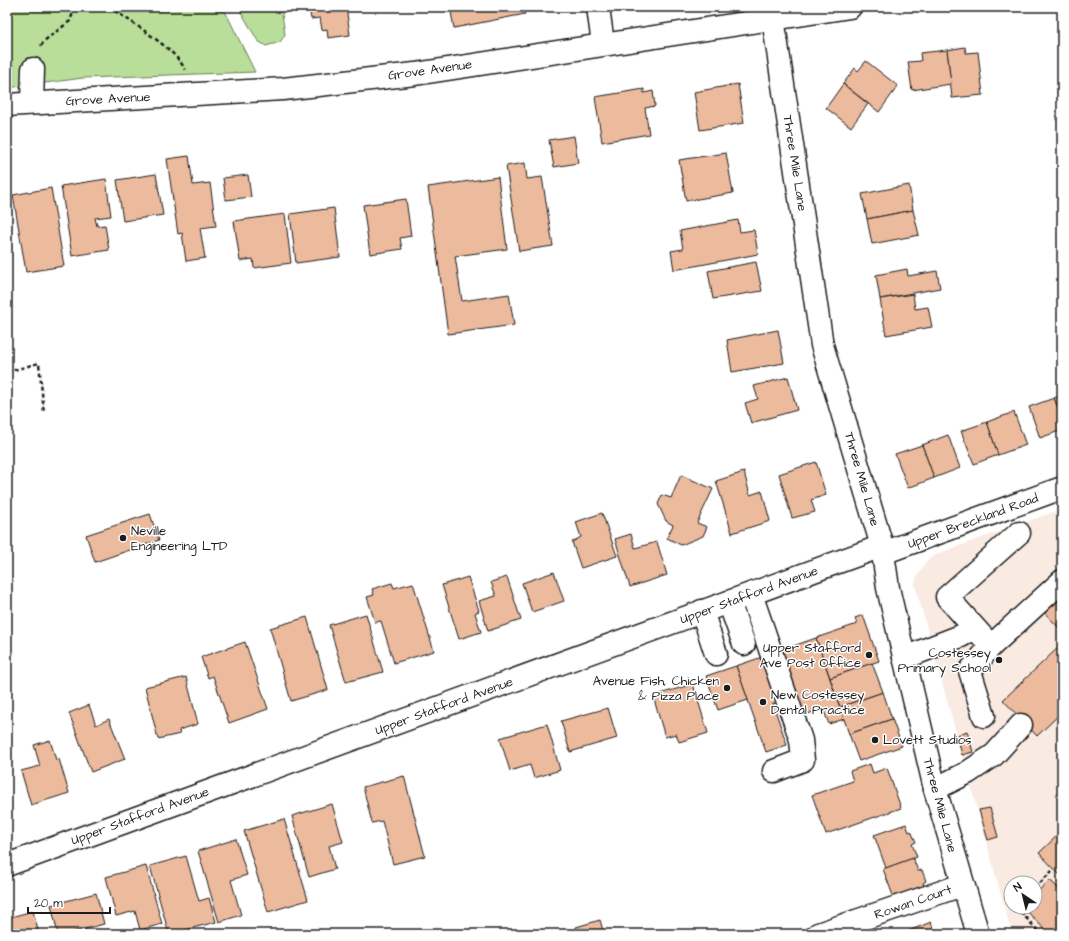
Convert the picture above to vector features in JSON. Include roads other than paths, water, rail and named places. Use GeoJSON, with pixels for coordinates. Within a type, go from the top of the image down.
{"type":"FeatureCollection","features":[{"type":"Feature","properties":{"kind":"street"},"geometry":{"type":"LineString","coordinates":[[598,7],[603,44]]}},
{"type":"Feature","properties":{"kind":"street","name":"Grove Avenue"},"geometry":{"type":"LineString","coordinates":[[7,105],[283,89],[415,74],[850,7]]}},
{"type":"Feature","properties":{"kind":"street","name":"Three Mile Lane"},"geometry":{"type":"LineString","coordinates":[[773,18],[822,344],[882,550],[888,588],[935,789],[962,885],[978,934]]}},
{"type":"Feature","properties":{"kind":"street"},"geometry":{"type":"LineString","coordinates":[[32,103],[33,68]]}},
{"type":"Feature","properties":{"kind":"street","name":"Upper Breckland Road"},"geometry":{"type":"LineString","coordinates":[[882,550],[1062,488]]}},
{"type":"Feature","properties":{"kind":"street"},"geometry":{"type":"LineString","coordinates":[[992,646],[947,597],[1019,533]]}},
{"type":"Feature","properties":{"kind":"street","name":"Upper Stafford Avenue"},"geometry":{"type":"LineString","coordinates":[[7,865],[171,804],[600,650],[702,611],[882,550]]}},
{"type":"Feature","properties":{"kind":"street"},"geometry":{"type":"LineString","coordinates":[[984,716],[970,671],[992,646],[1062,581]]}},
{"type":"Feature","properties":{"kind":"street"},"geometry":{"type":"LineString","coordinates":[[750,594],[801,740],[803,760],[774,771]]}},
{"type":"Feature","properties":{"kind":"street"},"geometry":{"type":"LineString","coordinates":[[729,602],[744,644]]}},
{"type":"Feature","properties":{"kind":"street"},"geometry":{"type":"LineString","coordinates":[[702,611],[716,654]]}},
{"type":"Feature","properties":{"kind":"street"},"geometry":{"type":"LineString","coordinates":[[904,658],[961,636],[974,628]]}},
{"type":"Feature","properties":{"kind":"street"},"geometry":{"type":"LineString","coordinates":[[935,789],[967,772],[994,755],[1021,725]]}},
{"type":"Feature","properties":{"kind":"street","name":"Rowan Court"},"geometry":{"type":"LineString","coordinates":[[818,934],[962,885]]}},
{"type":"Feature","properties":{"kind":"place","name":"Neville Engineering LTD"},"geometry":{"type":"Point","coordinates":[123,538]}},
{"type":"Feature","properties":{"kind":"place","name":"Upper Stafford Ave Post Office"},"geometry":{"type":"Point","coordinates":[869,655]}},
{"type":"Feature","properties":{"kind":"place","name":"Costessey Primary School"},"geometry":{"type":"Point","coordinates":[999,660]}},
{"type":"Feature","properties":{"kind":"place","name":"Avenue Fish, Chicken & Pizza Place"},"geometry":{"type":"Point","coordinates":[727,688]}},
{"type":"Feature","properties":{"kind":"place","name":"New Costessey Dental Practice"},"geometry":{"type":"Point","coordinates":[763,702]}},
{"type":"Feature","properties":{"kind":"place","name":"Lovett Studios"},"geometry":{"type":"Point","coordinates":[875,740]}}]}
